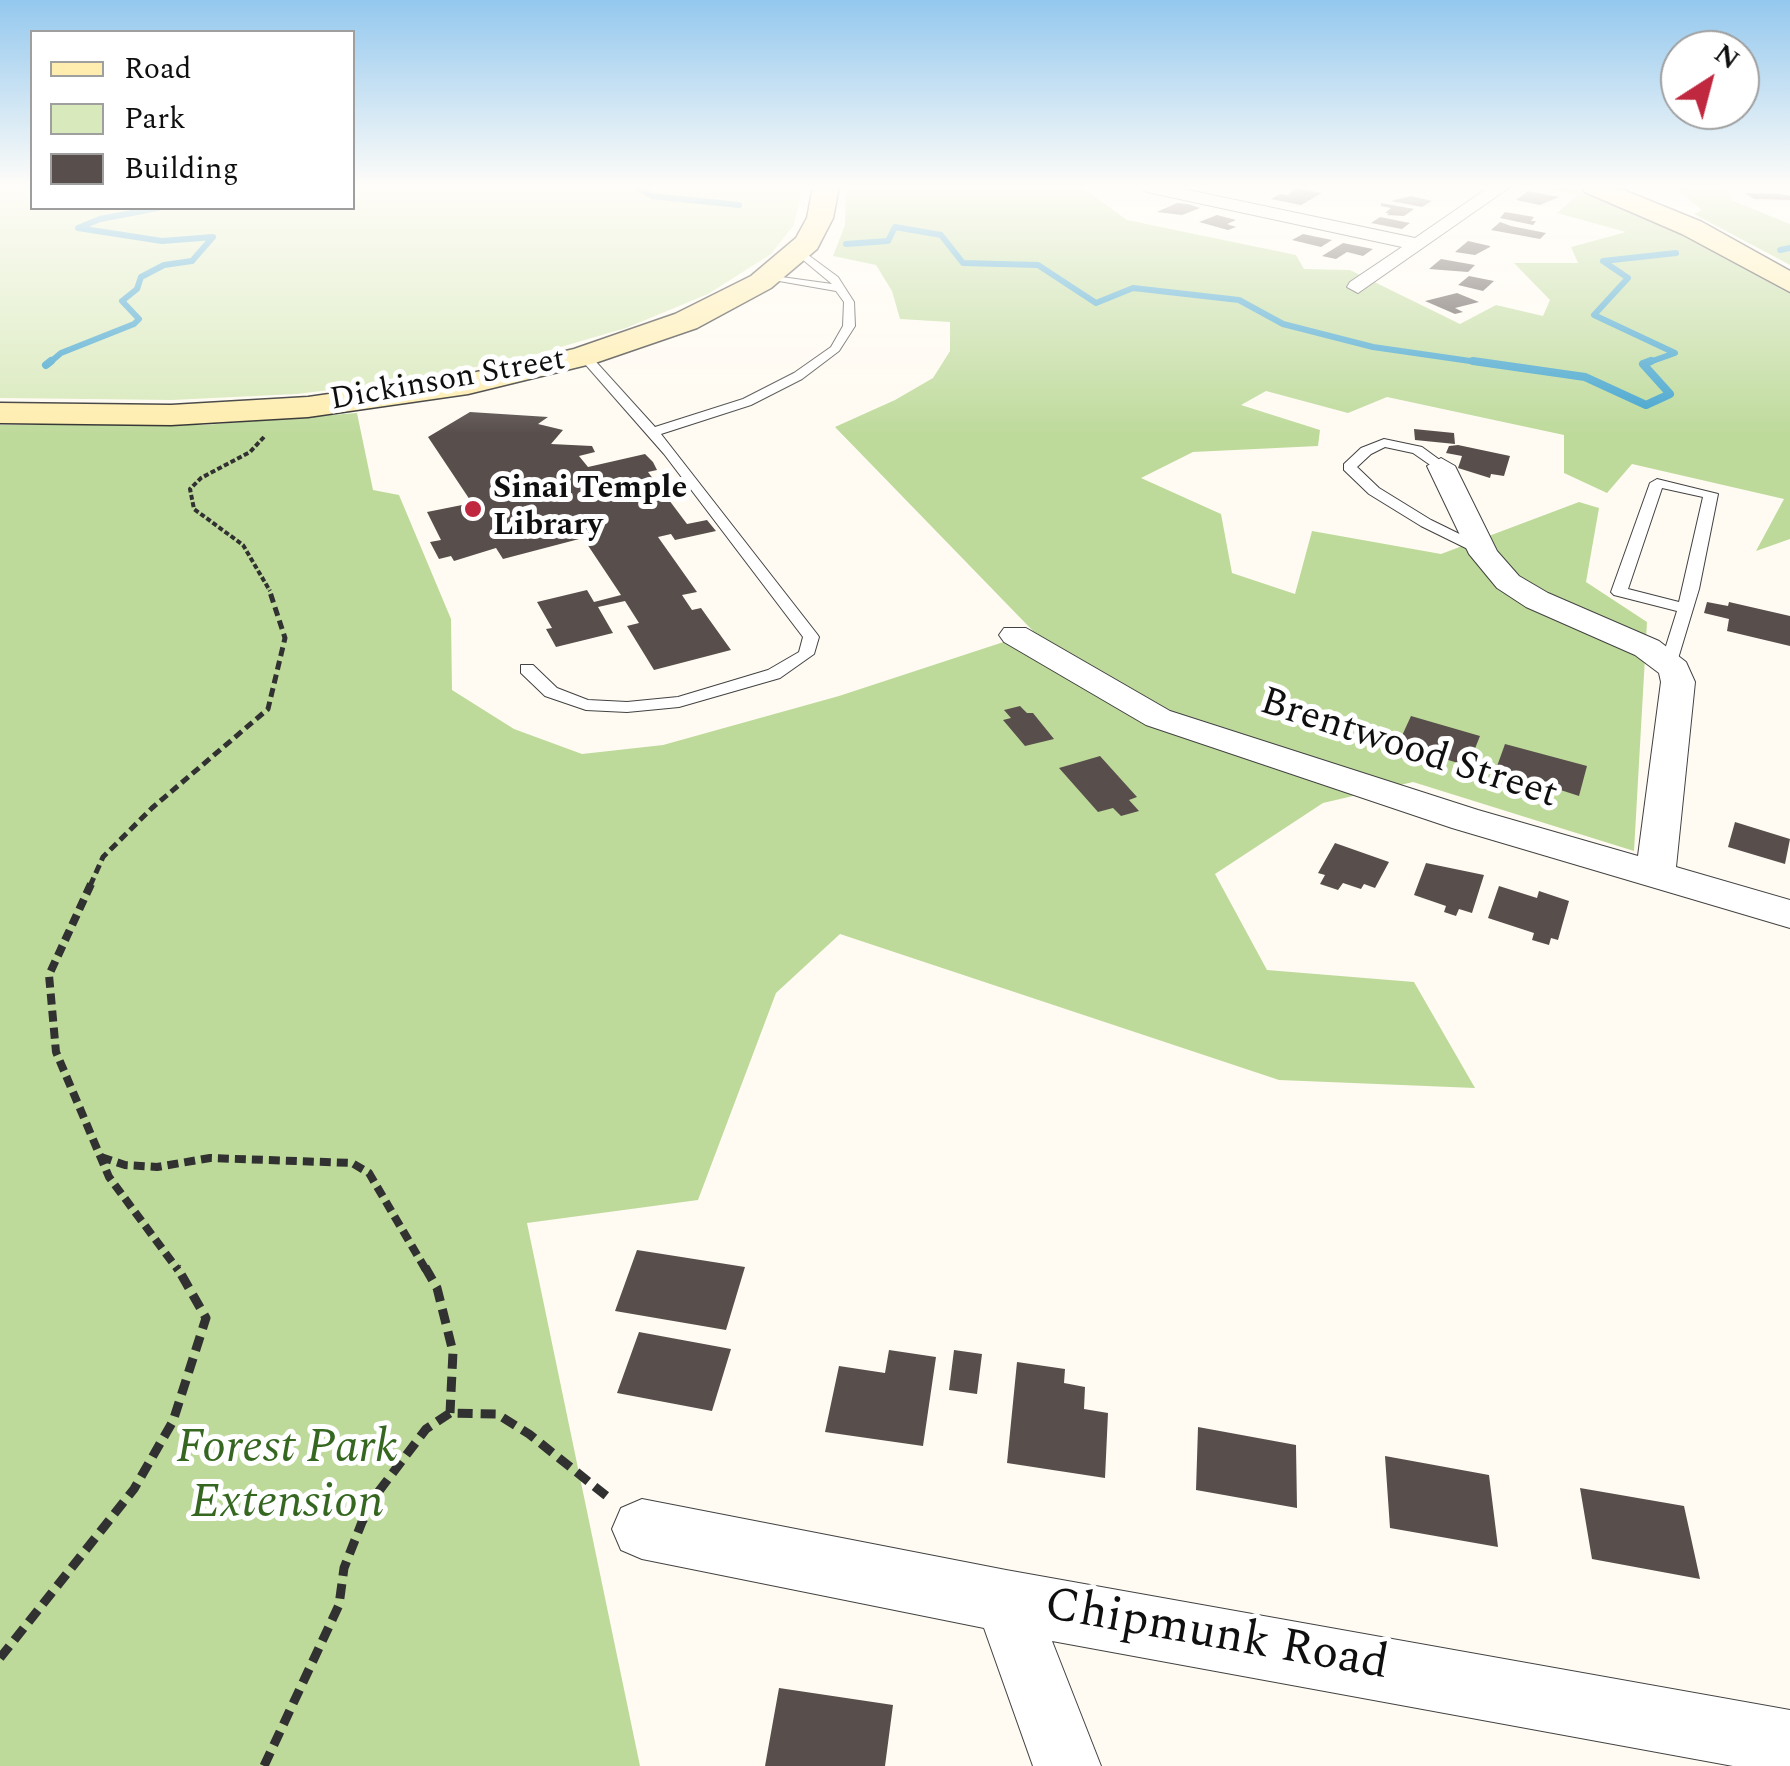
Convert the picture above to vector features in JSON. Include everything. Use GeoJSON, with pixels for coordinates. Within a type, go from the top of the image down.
{"type":"FeatureCollection","features":[{"type":"Feature","properties":{"kind":"main road","name":"Dickinson Street"},"geometry":{"type":"LineString","coordinates":[[0,413],[171,415],[287,409],[445,388],[584,356],[696,317],[778,269]]}},
{"type":"Feature","properties":{"kind":"main road"},"geometry":{"type":"LineString","coordinates":[[1766,269],[1790,283]]}},
{"type":"Feature","properties":{"kind":"street"},"geometry":{"type":"LineString","coordinates":[[1358,286],[1381,269]]}},
{"type":"Feature","properties":{"kind":"street"},"geometry":{"type":"LineString","coordinates":[[1441,466],[1492,566],[1518,590],[1634,641],[1669,662],[1678,682],[1655,875]]}},
{"type":"Feature","properties":{"kind":"street","name":"Brentwood Street"},"geometry":{"type":"LineString","coordinates":[[1016,635],[1158,718],[1465,819],[1790,914]]}},
{"type":"Feature","properties":{"kind":"street","name":"Chipmunk Road"},"geometry":{"type":"LineString","coordinates":[[642,1530],[1790,1742]]}},
{"type":"Feature","properties":{"kind":"street"},"geometry":{"type":"LineString","coordinates":[[1006,1600],[1067,1766]]}},
{"type":"Feature","properties":{"kind":"lane"},"geometry":{"type":"LineString","coordinates":[[652,432],[747,402],[835,349],[850,326],[849,302],[841,288],[820,269]]}},
{"type":"Feature","properties":{"kind":"lane"},"geometry":{"type":"LineString","coordinates":[[767,278],[841,288]]}},
{"type":"Feature","properties":{"kind":"lane"},"geometry":{"type":"LineString","coordinates":[[527,669],[551,692],[586,706],[679,702],[774,674],[806,654],[811,637],[652,432],[584,356]]}},
{"type":"Feature","properties":{"kind":"lane"},"geometry":{"type":"LineString","coordinates":[[1441,466],[1418,450],[1384,443],[1349,467],[1374,491],[1483,551]]}},
{"type":"Feature","properties":{"kind":"lane"},"geometry":{"type":"LineString","coordinates":[[1669,662],[1686,608],[1711,494],[1657,483],[1619,592],[1686,608]]}},
{"type":"Feature","properties":{"kind":"path"},"geometry":{"type":"LineString","coordinates":[[0,1658],[134,1489],[172,1421],[206,1318],[176,1266],[109,1178],[56,1052],[49,975],[103,857],[152,808],[268,709],[285,638],[275,602],[243,545],[194,509],[190,489],[200,478],[250,452],[287,409]]}},
{"type":"Feature","properties":{"kind":"path"},"geometry":{"type":"LineString","coordinates":[[100,1157],[125,1165],[157,1166],[210,1158],[336,1160],[352,1163],[369,1173],[425,1262],[442,1304],[453,1352],[450,1413]]}},
{"type":"Feature","properties":{"kind":"path"},"geometry":{"type":"LineString","coordinates":[[264,1766],[339,1606],[344,1568],[370,1507],[426,1429],[450,1413],[497,1414],[596,1485],[642,1530]]}},
{"type":"Feature","properties":{"kind":"green space"},"geometry":{"type":"Polygon","coordinates":[[[0,269],[747,269],[708,294],[626,328],[533,355],[418,379],[297,394],[172,400],[0,398],[0,269]]]}},
{"type":"Feature","properties":{"kind":"green space","name":"Forest Park Extension"},"geometry":{"type":"Polygon","coordinates":[[[879,269],[1350,270],[1460,324],[1496,305],[1543,316],[1550,300],[1520,269],[1746,269],[1790,294],[1790,539],[1756,551],[1784,499],[1632,464],[1607,493],[1564,473],[1564,435],[1387,397],[1348,413],[1266,391],[1241,405],[1320,430],[1318,446],[1193,452],[1141,478],[1221,514],[1232,573],[1295,594],[1312,531],[1441,554],[1579,502],[1599,508],[1586,582],[1647,622],[1634,851],[1413,782],[1323,803],[1215,874],[1267,970],[1414,982],[1475,1088],[1279,1080],[840,934],[776,993],[698,1200],[527,1223],[640,1766],[0,1766],[0,425],[204,425],[357,413],[373,490],[399,495],[451,619],[452,690],[514,729],[582,754],[663,745],[839,696],[1034,632],[835,427],[933,378],[950,351],[950,322],[900,319],[892,291],[879,269]]]}},
{"type":"Feature","properties":{"kind":"building"},"geometry":{"type":"Polygon","coordinates":[[[1469,276],[1494,281],[1483,291],[1458,285],[1469,276]]]}},
{"type":"Feature","properties":{"kind":"building"},"geometry":{"type":"Polygon","coordinates":[[[1457,293],[1479,302],[1455,308],[1463,312],[1455,314],[1425,301],[1457,293]]]}},
{"type":"Feature","properties":{"kind":"building"},"geometry":{"type":"Polygon","coordinates":[[[470,412],[548,417],[538,424],[563,430],[551,444],[592,446],[595,452],[579,456],[588,467],[645,454],[657,470],[648,472],[687,524],[707,520],[716,531],[675,540],[671,534],[658,537],[697,592],[682,595],[692,610],[701,608],[731,650],[654,670],[627,626],[639,623],[625,601],[598,607],[613,633],[556,647],[546,629],[552,628],[537,602],[587,590],[594,602],[621,595],[583,538],[503,559],[496,548],[454,561],[451,556],[439,559],[430,542],[441,540],[427,512],[472,503],[428,437],[470,412]]]}},
{"type":"Feature","properties":{"kind":"building"},"geometry":{"type":"Polygon","coordinates":[[[1414,429],[1454,433],[1455,444],[1415,440],[1414,429]]]}},
{"type":"Feature","properties":{"kind":"building"},"geometry":{"type":"Polygon","coordinates":[[[1449,446],[1510,456],[1504,476],[1491,474],[1490,478],[1458,468],[1462,456],[1446,453],[1449,446]]]}},
{"type":"Feature","properties":{"kind":"building"},"geometry":{"type":"Polygon","coordinates":[[[1707,602],[1728,606],[1729,602],[1790,616],[1790,646],[1727,631],[1729,619],[1704,613],[1707,602]]]}},
{"type":"Feature","properties":{"kind":"building"},"geometry":{"type":"Polygon","coordinates":[[[1020,706],[1033,713],[1054,739],[1025,746],[1003,720],[1011,718],[1004,710],[1020,706]]]}},
{"type":"Feature","properties":{"kind":"building"},"geometry":{"type":"Polygon","coordinates":[[[1411,716],[1480,736],[1468,766],[1425,753],[1427,748],[1400,740],[1411,716]]]}},
{"type":"Feature","properties":{"kind":"building"},"geometry":{"type":"Polygon","coordinates":[[[1505,744],[1587,766],[1579,796],[1496,769],[1505,744]]]}},
{"type":"Feature","properties":{"kind":"building"},"geometry":{"type":"Polygon","coordinates":[[[1100,756],[1137,797],[1129,800],[1139,811],[1121,816],[1113,808],[1098,812],[1059,768],[1100,756]]]}},
{"type":"Feature","properties":{"kind":"building"},"geometry":{"type":"Polygon","coordinates":[[[1735,822],[1790,839],[1785,864],[1728,847],[1735,822]]]}},
{"type":"Feature","properties":{"kind":"building"},"geometry":{"type":"Polygon","coordinates":[[[1335,843],[1389,862],[1375,888],[1364,884],[1361,889],[1343,883],[1338,890],[1320,884],[1325,875],[1318,873],[1335,843]]]}},
{"type":"Feature","properties":{"kind":"building"},"geometry":{"type":"Polygon","coordinates":[[[1426,863],[1484,875],[1472,913],[1459,909],[1456,916],[1444,912],[1446,906],[1414,895],[1426,863]]]}},
{"type":"Feature","properties":{"kind":"building"},"geometry":{"type":"Polygon","coordinates":[[[1499,886],[1537,898],[1539,891],[1569,901],[1558,940],[1551,938],[1549,945],[1532,940],[1534,933],[1488,918],[1499,886]]]}},
{"type":"Feature","properties":{"kind":"building"},"geometry":{"type":"Polygon","coordinates":[[[637,1250],[745,1267],[726,1330],[615,1311],[637,1250]]]}},
{"type":"Feature","properties":{"kind":"building"},"geometry":{"type":"Polygon","coordinates":[[[639,1332],[731,1349],[712,1411],[617,1393],[639,1332]]]}},
{"type":"Feature","properties":{"kind":"building"},"geometry":{"type":"Polygon","coordinates":[[[889,1350],[936,1357],[923,1446],[825,1432],[839,1366],[885,1373],[889,1350]]]}},
{"type":"Feature","properties":{"kind":"building"},"geometry":{"type":"Polygon","coordinates":[[[954,1350],[982,1354],[977,1394],[949,1390],[954,1350]]]}},
{"type":"Feature","properties":{"kind":"building"},"geometry":{"type":"Polygon","coordinates":[[[1017,1362],[1065,1369],[1064,1383],[1085,1387],[1084,1409],[1108,1413],[1105,1478],[1007,1463],[1017,1362]]]}},
{"type":"Feature","properties":{"kind":"building"},"geometry":{"type":"Polygon","coordinates":[[[1198,1427],[1296,1445],[1297,1508],[1196,1490],[1198,1427]]]}},
{"type":"Feature","properties":{"kind":"building"},"geometry":{"type":"Polygon","coordinates":[[[1385,1456],[1489,1475],[1498,1547],[1390,1528],[1385,1456]]]}},
{"type":"Feature","properties":{"kind":"building"},"geometry":{"type":"Polygon","coordinates":[[[1580,1488],[1684,1506],[1700,1579],[1592,1559],[1580,1488]]]}},
{"type":"Feature","properties":{"kind":"building"},"geometry":{"type":"Polygon","coordinates":[[[779,1688],[893,1705],[885,1766],[765,1766],[779,1688]]]}},
{"type":"Feature","properties":{"kind":"waterway"},"geometry":{"type":"LineString","coordinates":[[48,364],[61,353],[134,324],[139,319],[122,301],[137,289],[141,277],[156,269]]}},
{"type":"Feature","properties":{"kind":"waterway"},"geometry":{"type":"LineString","coordinates":[[1045,269],[1096,303],[1133,288],[1239,300],[1283,324],[1373,347],[1491,364]]}},
{"type":"Feature","properties":{"kind":"waterway"},"geometry":{"type":"LineString","coordinates":[[1615,269],[1628,278],[1594,315],[1675,353],[1644,364]]}},
{"type":"Feature","properties":{"kind":"waterway"},"geometry":{"type":"LineString","coordinates":[[46,365],[51,361]]}},
{"type":"Feature","properties":{"kind":"waterway"},"geometry":{"type":"LineString","coordinates":[[1473,361],[1585,377],[1646,405],[1670,394],[1643,364],[1651,361]]}},
{"type":"Feature","properties":{"kind":"place","name":"Sinai Temple Library"},"geometry":{"type":"Point","coordinates":[473,509]}}]}
